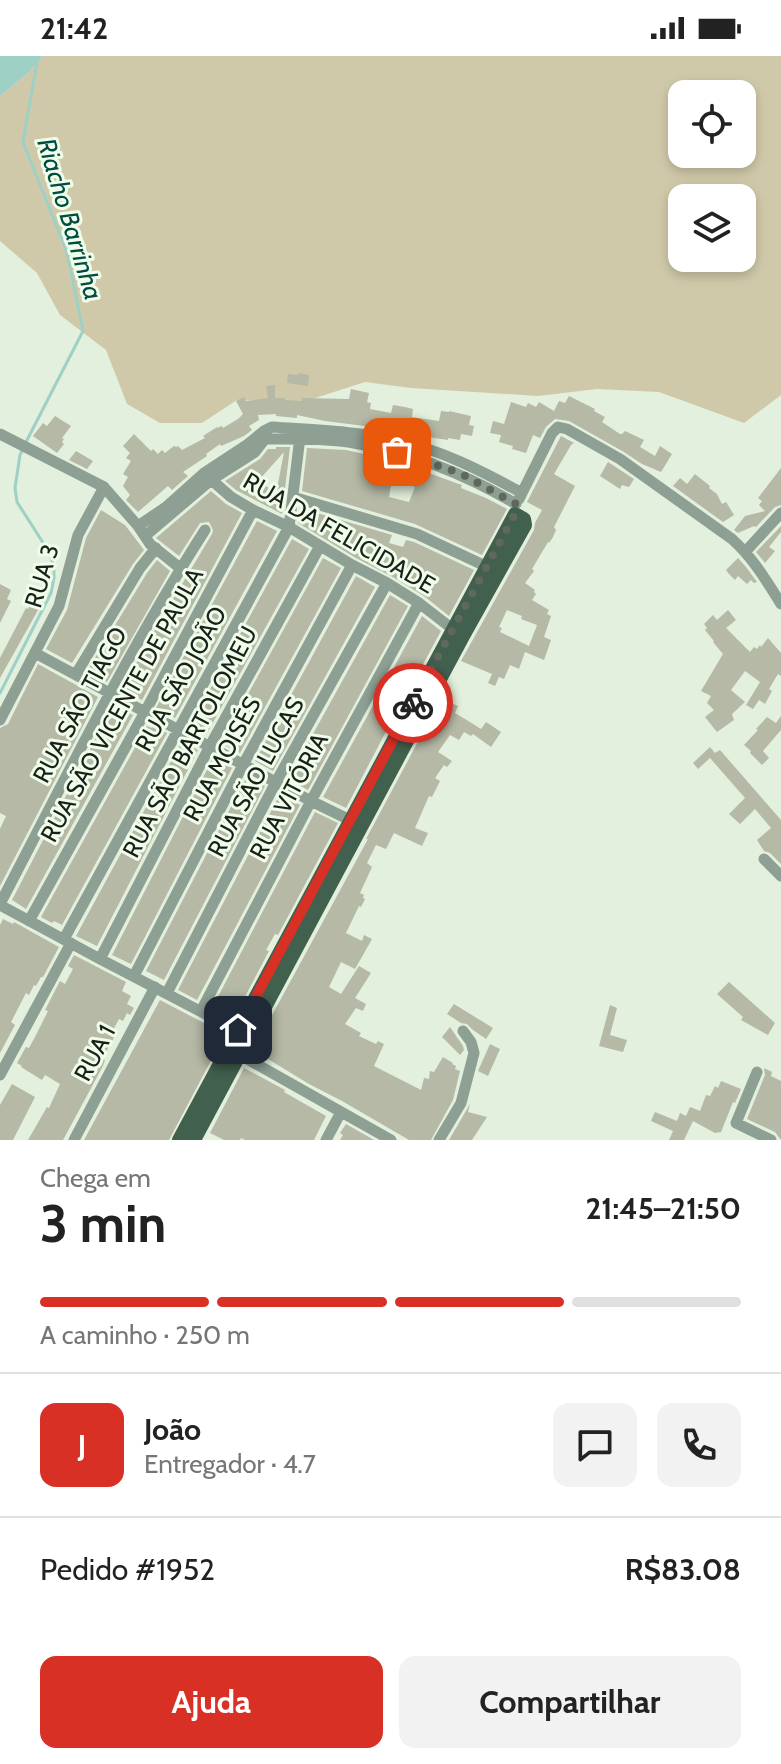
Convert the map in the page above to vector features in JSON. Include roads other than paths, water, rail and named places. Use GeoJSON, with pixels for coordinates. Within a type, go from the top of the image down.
{"type":"FeatureCollection","features":[{"type":"Feature","properties":{"kind":"main road"},"geometry":{"type":"LineString","coordinates":[[194,1140],[234,1052],[409,724],[493,569],[525,525],[518,504]]}},
{"type":"Feature","properties":{"kind":"main road"},"geometry":{"type":"LineString","coordinates":[[179,1140],[234,1052]]}},
{"type":"Feature","properties":{"kind":"street"},"geometry":{"type":"LineString","coordinates":[[141,531],[208,476],[253,447],[264,431],[272,427],[300,434],[348,432],[399,446],[460,473],[490,482],[518,504],[552,433],[558,427],[620,459],[732,539],[758,566],[781,604]]}},
{"type":"Feature","properties":{"kind":"street"},"geometry":{"type":"LineString","coordinates":[[0,434],[104,487],[156,548],[180,568]]}},
{"type":"Feature","properties":{"kind":"street","name":"RUA SÃO JOÃO"},"geometry":{"type":"LineString","coordinates":[[0,1075],[178,730],[289,527],[300,434]]}},
{"type":"Feature","properties":{"kind":"street","name":"RUA DA FELICIDADE"},"geometry":{"type":"LineString","coordinates":[[208,476],[231,497],[387,583],[458,633]]}},
{"type":"Feature","properties":{"kind":"street","name":"RUA 3"},"geometry":{"type":"LineString","coordinates":[[0,720],[59,606],[78,535],[104,487]]}},
{"type":"Feature","properties":{"kind":"street"},"geometry":{"type":"LineString","coordinates":[[293,497],[417,534],[493,569]]}},
{"type":"Feature","properties":{"kind":"street","name":"RUA SÃO VICENTE DE PAULA"},"geometry":{"type":"LineString","coordinates":[[29,921],[253,510]]}},
{"type":"Feature","properties":{"kind":"street"},"geometry":{"type":"LineString","coordinates":[[746,551],[781,513]]}},
{"type":"Feature","properties":{"kind":"street","name":"RUA SÃO TIAGO"},"geometry":{"type":"LineString","coordinates":[[0,904],[111,693],[180,568],[205,530]]}},
{"type":"Feature","properties":{"kind":"street","name":"RUA SÃO BARTOLOMEU"},"geometry":{"type":"LineString","coordinates":[[100,959],[210,746],[320,546]]}},
{"type":"Feature","properties":{"kind":"street"},"geometry":{"type":"LineString","coordinates":[[76,674],[140,568],[156,548]]}},
{"type":"Feature","properties":{"kind":"street","name":"RUA MOISÉS"},"geometry":{"type":"LineString","coordinates":[[134,976],[243,765],[352,565]]}},
{"type":"Feature","properties":{"kind":"street","name":"RUA SÃO LUCAS"},"geometry":{"type":"LineString","coordinates":[[161,990],[387,583]]}},
{"type":"Feature","properties":{"kind":"street","name":"RUA VITÓRIA"},"geometry":{"type":"LineString","coordinates":[[201,1011],[419,603]]}},
{"type":"Feature","properties":{"kind":"street"},"geometry":{"type":"LineString","coordinates":[[35,653],[356,823]]}},
{"type":"Feature","properties":{"kind":"street"},"geometry":{"type":"LineString","coordinates":[[764,859],[781,876]]}},
{"type":"Feature","properties":{"kind":"street"},"geometry":{"type":"LineString","coordinates":[[0,904],[244,1033]]}},
{"type":"Feature","properties":{"kind":"street","name":"RUA 1"},"geometry":{"type":"LineString","coordinates":[[74,1140],[161,990]]}},
{"type":"Feature","properties":{"kind":"street"},"geometry":{"type":"LineString","coordinates":[[439,1140],[461,1103],[474,1053],[463,1031]]}},
{"type":"Feature","properties":{"kind":"street"},"geometry":{"type":"LineString","coordinates":[[234,1052],[391,1140]]}},
{"type":"Feature","properties":{"kind":"street"},"geometry":{"type":"LineString","coordinates":[[757,1072],[736,1123],[771,1140]]}},
{"type":"Feature","properties":{"kind":"street"},"geometry":{"type":"LineString","coordinates":[[326,1140],[341,1112]]}},
{"type":"Feature","properties":{"kind":"water"},"geometry":{"type":"Polygon","coordinates":[[[0,56],[43,56],[0,96],[0,56]]]}},
{"type":"Feature","properties":{"kind":"waterway","name":"Riacho Barrinha"},"geometry":{"type":"LineString","coordinates":[[26,442],[83,331],[67,252],[23,142],[37,62],[34,56]]}},
{"type":"Feature","properties":{"kind":"waterway","name":"Riacho Barrinha"},"geometry":{"type":"LineString","coordinates":[[0,693],[51,593],[54,578],[49,552],[17,502],[15,488],[23,449]]}}]}
